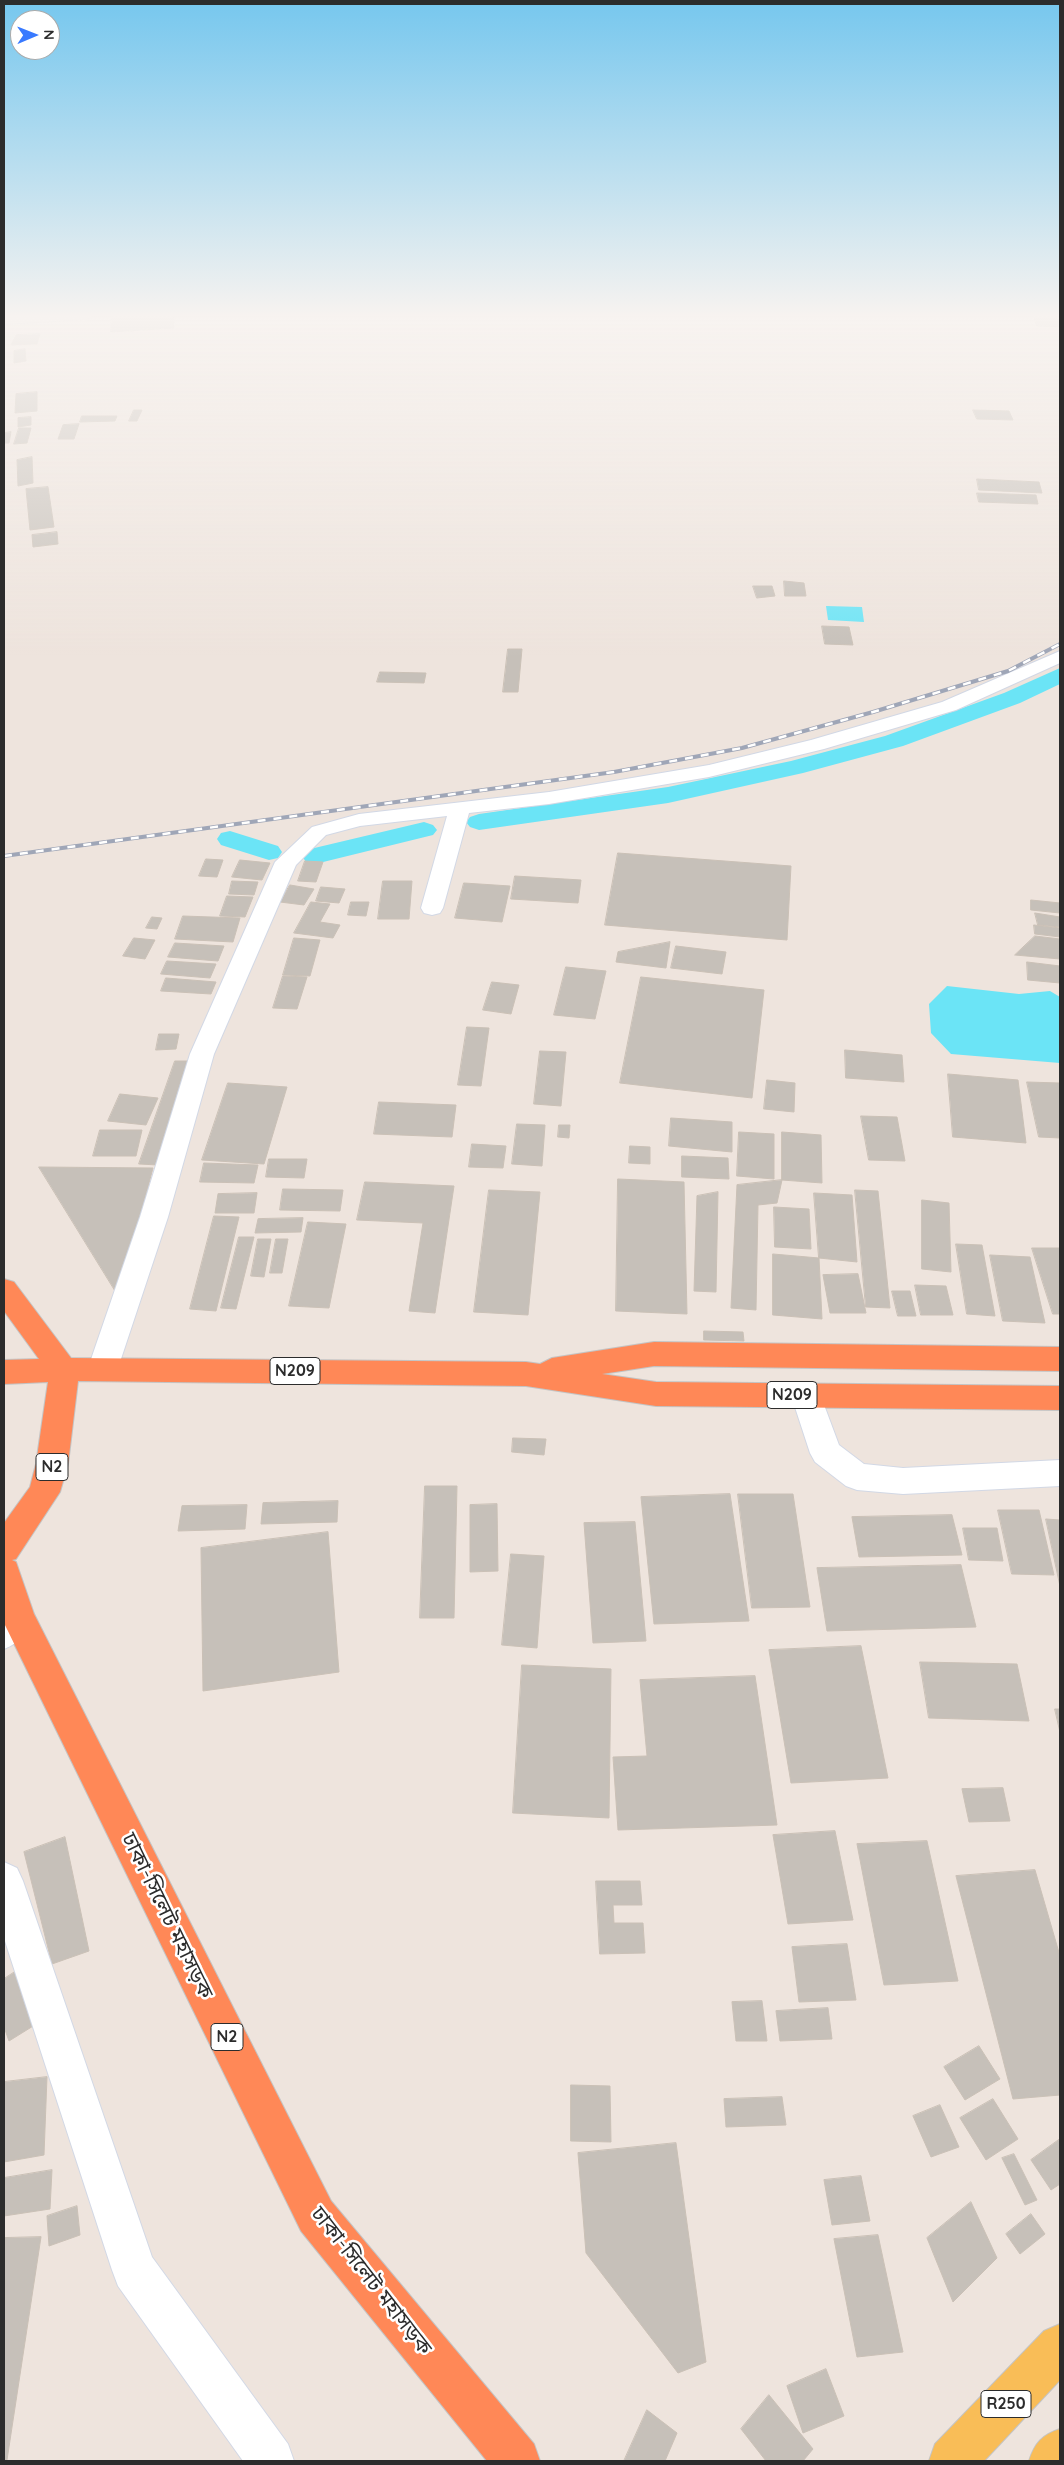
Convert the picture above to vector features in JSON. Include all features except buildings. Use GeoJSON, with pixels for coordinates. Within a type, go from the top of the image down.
{"type":"FeatureCollection","features":[{"type":"Feature","properties":{"kind":"highway"},"geometry":{"type":"LineString","coordinates":[[4,1290],[64,1371]]}},
{"type":"Feature","properties":{"kind":"highway","name":"N209"},"geometry":{"type":"LineString","coordinates":[[526,1374],[654,1354],[1060,1359]]}},
{"type":"Feature","properties":{"kind":"highway","name":"N209"},"geometry":{"type":"LineString","coordinates":[[64,1371],[103,1368],[526,1374],[656,1394],[1060,1398]]}},
{"type":"Feature","properties":{"kind":"highway"},"geometry":{"type":"LineString","coordinates":[[4,1372],[64,1371]]}},
{"type":"Feature","properties":{"kind":"highway","name":"N2"},"geometry":{"type":"LineString","coordinates":[[4,1549],[44,1492],[52,1464],[64,1371]]}},
{"type":"Feature","properties":{"kind":"highway","name":"ঢাকা-সিলেট মহাসড়ক"},"geometry":{"type":"LineString","coordinates":[[4,1572],[11,1626],[316,2216],[517,2461]]}},
{"type":"Feature","properties":{"kind":"main road","name":"R250"},"geometry":{"type":"LineString","coordinates":[[952,2461],[1060,2347]]}},
{"type":"Feature","properties":{"kind":"main road"},"geometry":{"type":"LineString","coordinates":[[1052,2461],[1060,2452]]}},
{"type":"Feature","properties":{"kind":"street"},"geometry":{"type":"LineString","coordinates":[[103,1368],[154,1217],[202,1054],[286,862],[319,831],[358,820],[549,798],[709,771],[818,745],[949,706],[1004,684],[1060,656]]}},
{"type":"Feature","properties":{"kind":"street"},"geometry":{"type":"LineString","coordinates":[[432,908],[460,808]]}},
{"type":"Feature","properties":{"kind":"street"},"geometry":{"type":"LineString","coordinates":[[806,1395],[826,1453],[857,1477],[903,1481],[1060,1473]]}},
{"type":"Feature","properties":{"kind":"street"},"geometry":{"type":"LineString","coordinates":[[4,1880],[134,2270],[271,2461]]}},
{"type":"Feature","properties":{"kind":"water"},"geometry":{"type":"Polygon","coordinates":[[[826,606],[862,607],[864,622],[828,620],[826,606]]]}},
{"type":"Feature","properties":{"kind":"water"},"geometry":{"type":"Polygon","coordinates":[[[947,986],[1019,994],[1050,991],[1060,997],[1060,1063],[951,1054],[931,1033],[929,1004],[947,986]]]}},
{"type":"Feature","properties":{"kind":"waterway"},"geometry":{"type":"LineString","coordinates":[[479,822],[668,795],[794,768],[894,741],[1012,698],[1060,675]]}},
{"type":"Feature","properties":{"kind":"waterway"},"geometry":{"type":"LineString","coordinates":[[315,856],[424,830]]}},
{"type":"Feature","properties":{"kind":"waterway"},"geometry":{"type":"LineString","coordinates":[[230,839],[269,852]]}},
{"type":"Feature","properties":{"kind":"railway"},"geometry":{"type":"LineString","coordinates":[[4,856],[614,772],[742,748],[873,712],[1008,671],[1060,644]]}}]}
